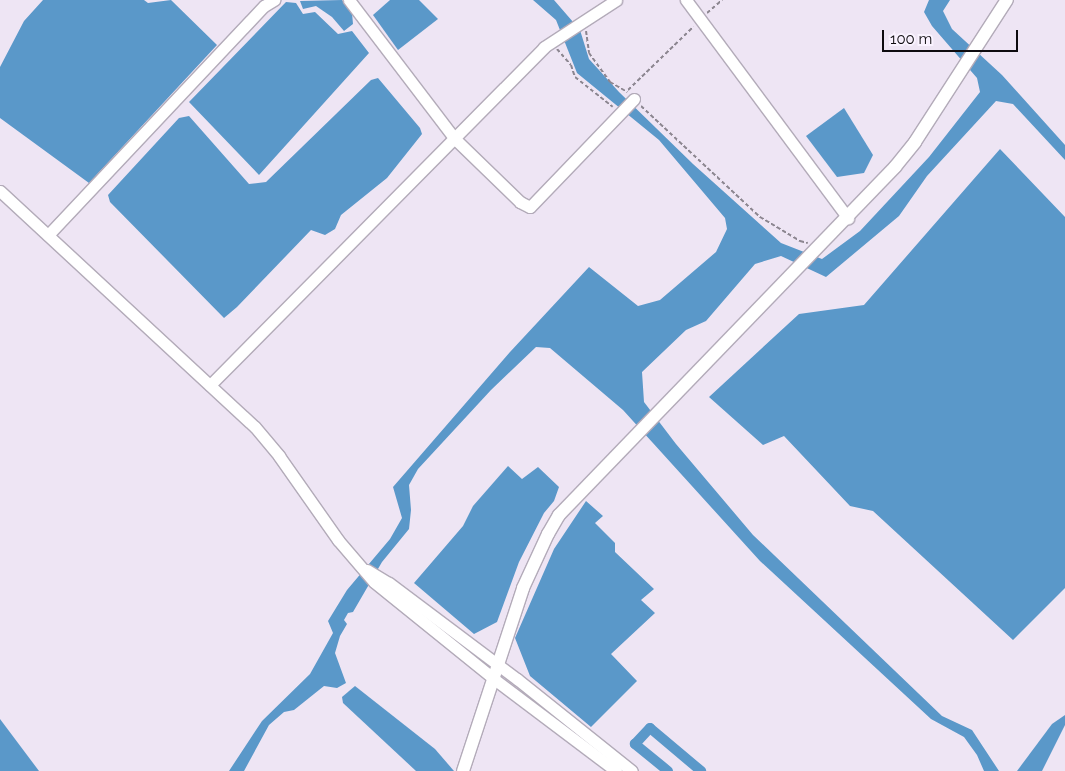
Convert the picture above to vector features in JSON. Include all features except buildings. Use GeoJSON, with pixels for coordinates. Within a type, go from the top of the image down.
{"type":"FeatureCollection","features":[{"type":"Feature","properties":{"kind":"main road"},"geometry":{"type":"LineString","coordinates":[[463,771],[523,588],[559,515],[821,246],[895,167],[915,142],[1007,0]]}},
{"type":"Feature","properties":{"kind":"street"},"geometry":{"type":"LineString","coordinates":[[48,235],[264,6],[274,0]]}},
{"type":"Feature","properties":{"kind":"street"},"geometry":{"type":"LineString","coordinates":[[349,0],[454,138],[520,202],[530,207],[621,113],[630,96]]}},
{"type":"Feature","properties":{"kind":"street"},"geometry":{"type":"LineString","coordinates":[[210,385],[544,47],[616,0]]}},
{"type":"Feature","properties":{"kind":"street"},"geometry":{"type":"LineString","coordinates":[[686,0],[848,218]]}},
{"type":"Feature","properties":{"kind":"street"},"geometry":{"type":"LineString","coordinates":[[0,191],[266,439],[324,521],[374,582],[401,606],[494,679],[616,771]]}},
{"type":"Feature","properties":{"kind":"street"},"geometry":{"type":"LineString","coordinates":[[363,568],[382,578],[632,771]]}},
{"type":"Feature","properties":{"kind":"path"},"geometry":{"type":"LineString","coordinates":[[630,96],[700,19],[722,0]]}},
{"type":"Feature","properties":{"kind":"path"},"geometry":{"type":"LineString","coordinates":[[578,32],[586,27],[590,53],[610,82],[630,96],[760,217],[800,241],[821,246]]}},
{"type":"Feature","properties":{"kind":"path"},"geometry":{"type":"LineString","coordinates":[[555,47],[571,65],[575,77],[621,113]]}},
{"type":"Feature","properties":{"kind":"water"},"geometry":{"type":"Polygon","coordinates":[[[43,0],[144,0],[148,3],[171,0],[217,45],[89,183],[0,118],[0,67],[24,21],[43,0]]]}},
{"type":"Feature","properties":{"kind":"water"},"geometry":{"type":"Polygon","coordinates":[[[342,0],[352,13],[353,24],[344,31],[332,17],[316,6],[303,9],[300,1],[342,0]]]}},
{"type":"Feature","properties":{"kind":"water"},"geometry":{"type":"Polygon","coordinates":[[[390,0],[419,0],[438,19],[398,50],[373,15],[390,0]]]}},
{"type":"Feature","properties":{"kind":"water"},"geometry":{"type":"Polygon","coordinates":[[[533,0],[554,0],[580,30],[589,59],[619,92],[693,164],[781,243],[822,259],[860,231],[929,157],[980,92],[977,78],[932,26],[924,12],[929,0],[950,0],[943,11],[952,29],[1002,75],[1065,145],[1065,160],[1013,104],[996,101],[927,176],[899,216],[826,277],[781,256],[755,264],[706,321],[686,330],[642,372],[644,402],[676,444],[753,535],[942,716],[972,730],[999,771],[984,771],[977,755],[964,737],[931,719],[760,561],[623,410],[550,348],[536,347],[491,390],[418,469],[409,485],[411,510],[409,529],[382,562],[353,612],[348,613],[344,620],[347,624],[340,636],[335,653],[346,683],[337,688],[324,686],[294,710],[284,712],[269,725],[244,771],[229,771],[262,721],[310,674],[333,633],[328,621],[347,590],[390,539],[402,518],[393,487],[510,352],[589,267],[638,306],[660,300],[716,252],[727,229],[725,218],[659,140],[577,73],[556,20],[533,0]]]}},
{"type":"Feature","properties":{"kind":"water"},"geometry":{"type":"Polygon","coordinates":[[[286,2],[296,3],[303,14],[315,12],[338,34],[352,31],[369,53],[259,175],[189,102],[286,2]]]}},
{"type":"Feature","properties":{"kind":"water"},"geometry":{"type":"Polygon","coordinates":[[[378,78],[420,128],[422,134],[387,178],[341,215],[335,229],[325,235],[311,230],[237,307],[224,318],[110,202],[108,195],[179,118],[189,116],[249,184],[266,182],[371,80],[378,78]]]}},
{"type":"Feature","properties":{"kind":"water"},"geometry":{"type":"Polygon","coordinates":[[[844,108],[873,155],[864,173],[837,177],[806,136],[844,108]]]}},
{"type":"Feature","properties":{"kind":"water"},"geometry":{"type":"Polygon","coordinates":[[[1000,149],[1065,217],[1065,588],[1013,640],[873,511],[850,506],[784,436],[763,445],[709,397],[799,314],[864,305],[1000,149]]]}},
{"type":"Feature","properties":{"kind":"water"},"geometry":{"type":"Polygon","coordinates":[[[508,466],[522,479],[538,467],[559,487],[554,501],[544,513],[519,562],[497,622],[474,634],[414,583],[463,526],[473,506],[508,466]]]}},
{"type":"Feature","properties":{"kind":"water"},"geometry":{"type":"Polygon","coordinates":[[[586,501],[603,516],[595,523],[615,543],[615,552],[654,589],[641,600],[655,613],[611,654],[637,681],[591,727],[530,676],[515,638],[554,549],[586,501]]]}},
{"type":"Feature","properties":{"kind":"water"},"geometry":{"type":"Polygon","coordinates":[[[355,686],[435,749],[454,771],[416,771],[343,703],[342,697],[355,686]]]}},
{"type":"Feature","properties":{"kind":"water"},"geometry":{"type":"Polygon","coordinates":[[[1065,715],[1065,725],[1042,771],[1017,771],[1052,724],[1065,715]]]}},
{"type":"Feature","properties":{"kind":"water"},"geometry":{"type":"Polygon","coordinates":[[[0,719],[39,771],[0,771],[0,719]]]}},
{"type":"Feature","properties":{"kind":"waterway"},"geometry":{"type":"LineString","coordinates":[[668,771],[635,744],[650,728],[701,771]]}}]}
